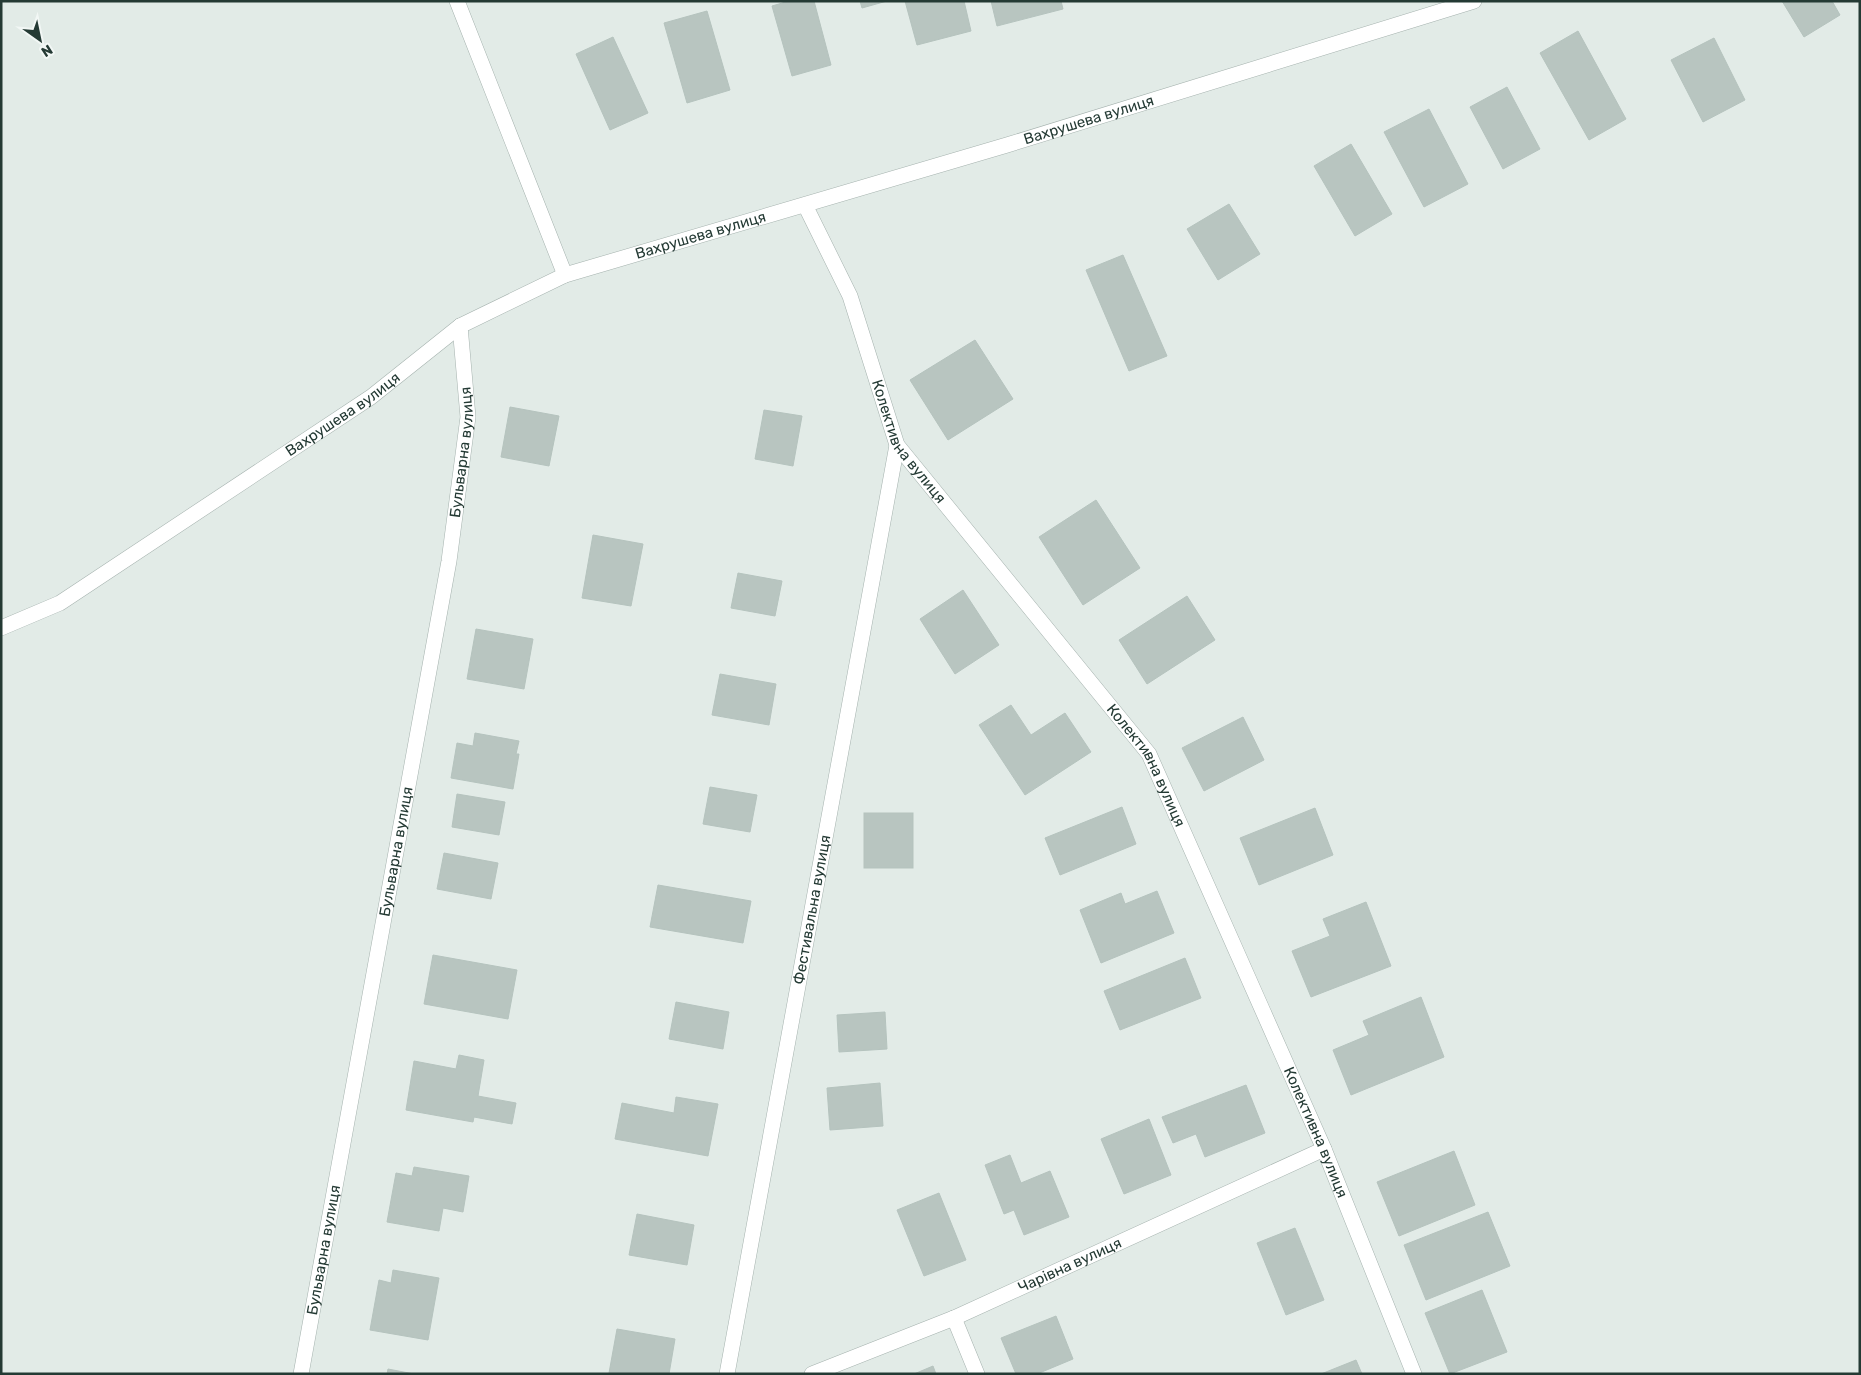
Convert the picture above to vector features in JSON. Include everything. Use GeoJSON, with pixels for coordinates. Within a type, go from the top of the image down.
{"type":"FeatureCollection","features":[{"type":"Feature","properties":{"kind":"street"},"geometry":{"type":"LineString","coordinates":[[457,1],[565,276]]}},
{"type":"Feature","properties":{"kind":"street","name":"Вахрушева вулиця"},"geometry":{"type":"LineString","coordinates":[[1,628],[60,604],[371,397],[460,326],[565,276],[1016,142],[1474,1]]}},
{"type":"Feature","properties":{"kind":"street","name":"Колективна вулиця"},"geometry":{"type":"LineString","coordinates":[[805,205],[850,296],[897,445],[1149,754],[1324,1149],[1414,1374]]}},
{"type":"Feature","properties":{"kind":"street","name":"Бульварна вулиця"},"geometry":{"type":"LineString","coordinates":[[300,1374],[449,562],[468,417],[460,326]]}},
{"type":"Feature","properties":{"kind":"street","name":"Фестивальна вулиця"},"geometry":{"type":"LineString","coordinates":[[727,1374],[897,445]]}},
{"type":"Feature","properties":{"kind":"street","name":"Чарівна вулиця"},"geometry":{"type":"LineString","coordinates":[[812,1374],[954,1318],[1324,1149]]}},
{"type":"Feature","properties":{"kind":"street"},"geometry":{"type":"LineString","coordinates":[[954,1318],[977,1374]]}},
{"type":"Feature","properties":{"kind":"building"},"geometry":{"type":"Polygon","coordinates":[[[789,1],[814,1],[831,65],[792,76],[772,6],[789,1]]]}},
{"type":"Feature","properties":{"kind":"building"},"geometry":{"type":"Polygon","coordinates":[[[860,1],[887,1],[862,8],[860,1]]]}},
{"type":"Feature","properties":{"kind":"building"},"geometry":{"type":"Polygon","coordinates":[[[905,1],[964,1],[971,31],[917,45],[905,1]]]}},
{"type":"Feature","properties":{"kind":"building"},"geometry":{"type":"Polygon","coordinates":[[[991,1],[1061,1],[1063,9],[997,26],[991,1]]]}},
{"type":"Feature","properties":{"kind":"building"},"geometry":{"type":"Polygon","coordinates":[[[1782,1],[1832,1],[1840,15],[1804,37],[1782,1]]]}},
{"type":"Feature","properties":{"kind":"building"},"geometry":{"type":"Polygon","coordinates":[[[707,11],[730,90],[687,103],[664,23],[707,11]]]}},
{"type":"Feature","properties":{"kind":"building"},"geometry":{"type":"Polygon","coordinates":[[[1578,31],[1626,119],[1589,140],[1540,53],[1578,31]]]}},
{"type":"Feature","properties":{"kind":"building"},"geometry":{"type":"Polygon","coordinates":[[[613,37],[648,113],[610,130],[576,54],[613,37]]]}},
{"type":"Feature","properties":{"kind":"building"},"geometry":{"type":"Polygon","coordinates":[[[1714,38],[1745,100],[1703,122],[1671,60],[1714,38]]]}},
{"type":"Feature","properties":{"kind":"building"},"geometry":{"type":"Polygon","coordinates":[[[1507,87],[1540,149],[1503,169],[1470,107],[1507,87]]]}},
{"type":"Feature","properties":{"kind":"building"},"geometry":{"type":"Polygon","coordinates":[[[1429,109],[1468,184],[1424,207],[1384,132],[1429,109]]]}},
{"type":"Feature","properties":{"kind":"building"},"geometry":{"type":"Polygon","coordinates":[[[1351,144],[1392,214],[1355,236],[1314,166],[1351,144]]]}},
{"type":"Feature","properties":{"kind":"building"},"geometry":{"type":"Polygon","coordinates":[[[1229,204],[1260,254],[1218,280],[1187,229],[1229,204]]]}},
{"type":"Feature","properties":{"kind":"building"},"geometry":{"type":"Polygon","coordinates":[[[1123,255],[1167,356],[1129,371],[1086,270],[1123,255]]]}},
{"type":"Feature","properties":{"kind":"building"},"geometry":{"type":"Polygon","coordinates":[[[975,340],[1013,399],[948,440],[910,380],[975,340]]]}},
{"type":"Feature","properties":{"kind":"building"},"geometry":{"type":"Polygon","coordinates":[[[510,407],[559,416],[549,466],[501,457],[510,407]]]}},
{"type":"Feature","properties":{"kind":"building"},"geometry":{"type":"Polygon","coordinates":[[[764,410],[802,416],[793,466],[755,459],[764,410]]]}},
{"type":"Feature","properties":{"kind":"building"},"geometry":{"type":"Polygon","coordinates":[[[1096,500],[1140,568],[1083,605],[1039,537],[1096,500]]]}},
{"type":"Feature","properties":{"kind":"building"},"geometry":{"type":"Polygon","coordinates":[[[593,535],[643,544],[631,606],[582,598],[593,535]]]}},
{"type":"Feature","properties":{"kind":"building"},"geometry":{"type":"Polygon","coordinates":[[[738,573],[782,581],[775,616],[731,608],[738,573]]]}},
{"type":"Feature","properties":{"kind":"building"},"geometry":{"type":"Polygon","coordinates":[[[963,590],[999,645],[955,674],[920,619],[963,590]]]}},
{"type":"Feature","properties":{"kind":"building"},"geometry":{"type":"Polygon","coordinates":[[[1187,596],[1215,640],[1147,684],[1119,640],[1187,596]]]}},
{"type":"Feature","properties":{"kind":"building"},"geometry":{"type":"Polygon","coordinates":[[[476,629],[533,639],[524,689],[467,679],[476,629]]]}},
{"type":"Feature","properties":{"kind":"building"},"geometry":{"type":"Polygon","coordinates":[[[720,674],[776,684],[769,725],[712,715],[720,674]]]}},
{"type":"Feature","properties":{"kind":"building"},"geometry":{"type":"Polygon","coordinates":[[[1011,705],[1031,735],[1065,713],[1091,752],[1025,795],[979,725],[1011,705]]]}},
{"type":"Feature","properties":{"kind":"building"},"geometry":{"type":"Polygon","coordinates":[[[1243,717],[1264,760],[1204,791],[1182,748],[1243,717]]]}},
{"type":"Feature","properties":{"kind":"building"},"geometry":{"type":"Polygon","coordinates":[[[475,733],[519,741],[516,754],[519,754],[513,789],[451,778],[457,743],[473,746],[475,733]]]}},
{"type":"Feature","properties":{"kind":"building"},"geometry":{"type":"Polygon","coordinates":[[[710,787],[757,795],[750,832],[703,824],[710,787]]]}},
{"type":"Feature","properties":{"kind":"building"},"geometry":{"type":"Polygon","coordinates":[[[457,794],[505,802],[499,835],[452,827],[457,794]]]}},
{"type":"Feature","properties":{"kind":"building"},"geometry":{"type":"Polygon","coordinates":[[[1122,807],[1136,844],[1060,875],[1045,838],[1122,807]]]}},
{"type":"Feature","properties":{"kind":"building"},"geometry":{"type":"Polygon","coordinates":[[[1315,808],[1333,855],[1259,885],[1240,838],[1315,808]]]}},
{"type":"Feature","properties":{"kind":"building"},"geometry":{"type":"Polygon","coordinates":[[[864,813],[913,813],[913,868],[864,868],[864,813]]]}},
{"type":"Feature","properties":{"kind":"building"},"geometry":{"type":"Polygon","coordinates":[[[444,853],[498,863],[491,899],[437,889],[444,853]]]}},
{"type":"Feature","properties":{"kind":"building"},"geometry":{"type":"Polygon","coordinates":[[[658,885],[751,901],[743,943],[650,927],[658,885]]]}},
{"type":"Feature","properties":{"kind":"building"},"geometry":{"type":"Polygon","coordinates":[[[1157,891],[1174,933],[1101,963],[1080,910],[1121,893],[1125,904],[1157,891]]]}},
{"type":"Feature","properties":{"kind":"building"},"geometry":{"type":"Polygon","coordinates":[[[1366,902],[1391,966],[1311,997],[1292,951],[1330,936],[1323,919],[1366,902]]]}},
{"type":"Feature","properties":{"kind":"building"},"geometry":{"type":"Polygon","coordinates":[[[433,955],[517,970],[508,1019],[424,1004],[433,955]]]}},
{"type":"Feature","properties":{"kind":"building"},"geometry":{"type":"Polygon","coordinates":[[[1185,958],[1201,998],[1120,1030],[1104,991],[1185,958]]]}},
{"type":"Feature","properties":{"kind":"building"},"geometry":{"type":"Polygon","coordinates":[[[1421,997],[1444,1057],[1351,1095],[1333,1050],[1369,1035],[1363,1021],[1421,997]]]}},
{"type":"Feature","properties":{"kind":"building"},"geometry":{"type":"Polygon","coordinates":[[[676,1002],[729,1012],[723,1049],[669,1039],[676,1002]]]}},
{"type":"Feature","properties":{"kind":"building"},"geometry":{"type":"Polygon","coordinates":[[[885,1012],[887,1049],[839,1052],[837,1015],[885,1012]]]}},
{"type":"Feature","properties":{"kind":"building"},"geometry":{"type":"Polygon","coordinates":[[[459,1055],[484,1060],[478,1096],[516,1103],[512,1124],[474,1117],[473,1122],[406,1110],[414,1061],[456,1069],[459,1055]]]}},
{"type":"Feature","properties":{"kind":"building"},"geometry":{"type":"Polygon","coordinates":[[[880,1083],[883,1126],[830,1130],[827,1088],[880,1083]]]}},
{"type":"Feature","properties":{"kind":"building"},"geometry":{"type":"Polygon","coordinates":[[[1246,1085],[1265,1133],[1205,1157],[1196,1134],[1173,1143],[1162,1117],[1246,1085]]]}},
{"type":"Feature","properties":{"kind":"building"},"geometry":{"type":"Polygon","coordinates":[[[676,1097],[718,1104],[708,1156],[615,1139],[622,1103],[674,1113],[676,1097]]]}},
{"type":"Feature","properties":{"kind":"building"},"geometry":{"type":"Polygon","coordinates":[[[1149,1119],[1171,1175],[1124,1194],[1101,1139],[1149,1119]]]}},
{"type":"Feature","properties":{"kind":"building"},"geometry":{"type":"Polygon","coordinates":[[[1454,1151],[1475,1205],[1399,1236],[1377,1182],[1454,1151]]]}},
{"type":"Feature","properties":{"kind":"building"},"geometry":{"type":"Polygon","coordinates":[[[1010,1155],[1021,1183],[1050,1171],[1069,1217],[1024,1235],[1014,1210],[1004,1214],[985,1165],[1010,1155]]]}},
{"type":"Feature","properties":{"kind":"building"},"geometry":{"type":"Polygon","coordinates":[[[414,1167],[469,1176],[463,1212],[443,1208],[439,1231],[387,1222],[396,1173],[412,1176],[414,1167]]]}},
{"type":"Feature","properties":{"kind":"building"},"geometry":{"type":"Polygon","coordinates":[[[939,1193],[966,1260],[924,1276],[897,1210],[939,1193]]]}},
{"type":"Feature","properties":{"kind":"building"},"geometry":{"type":"Polygon","coordinates":[[[1488,1212],[1510,1266],[1426,1300],[1404,1245],[1488,1212]]]}},
{"type":"Feature","properties":{"kind":"building"},"geometry":{"type":"Polygon","coordinates":[[[637,1214],[694,1225],[687,1265],[629,1255],[637,1214]]]}},
{"type":"Feature","properties":{"kind":"building"},"geometry":{"type":"Polygon","coordinates":[[[1295,1228],[1324,1300],[1286,1315],[1257,1243],[1295,1228]]]}},
{"type":"Feature","properties":{"kind":"building"},"geometry":{"type":"Polygon","coordinates":[[[393,1270],[439,1278],[428,1340],[370,1330],[379,1280],[391,1283],[393,1270]]]}},
{"type":"Feature","properties":{"kind":"building"},"geometry":{"type":"Polygon","coordinates":[[[1482,1290],[1507,1352],[1450,1374],[1425,1313],[1482,1290]]]}},
{"type":"Feature","properties":{"kind":"building"},"geometry":{"type":"Polygon","coordinates":[[[1056,1316],[1073,1359],[1037,1374],[1016,1374],[1001,1338],[1056,1316]]]}},
{"type":"Feature","properties":{"kind":"building"},"geometry":{"type":"Polygon","coordinates":[[[617,1329],[675,1339],[669,1374],[609,1373],[617,1329]]]}},
{"type":"Feature","properties":{"kind":"building"},"geometry":{"type":"Polygon","coordinates":[[[1356,1360],[1362,1374],[1321,1374],[1356,1360]]]}},
{"type":"Feature","properties":{"kind":"building"},"geometry":{"type":"Polygon","coordinates":[[[933,1366],[936,1374],[914,1374],[933,1366]]]}},
{"type":"Feature","properties":{"kind":"building"},"geometry":{"type":"Polygon","coordinates":[[[388,1369],[414,1374],[387,1374],[388,1369]]]}}]}
